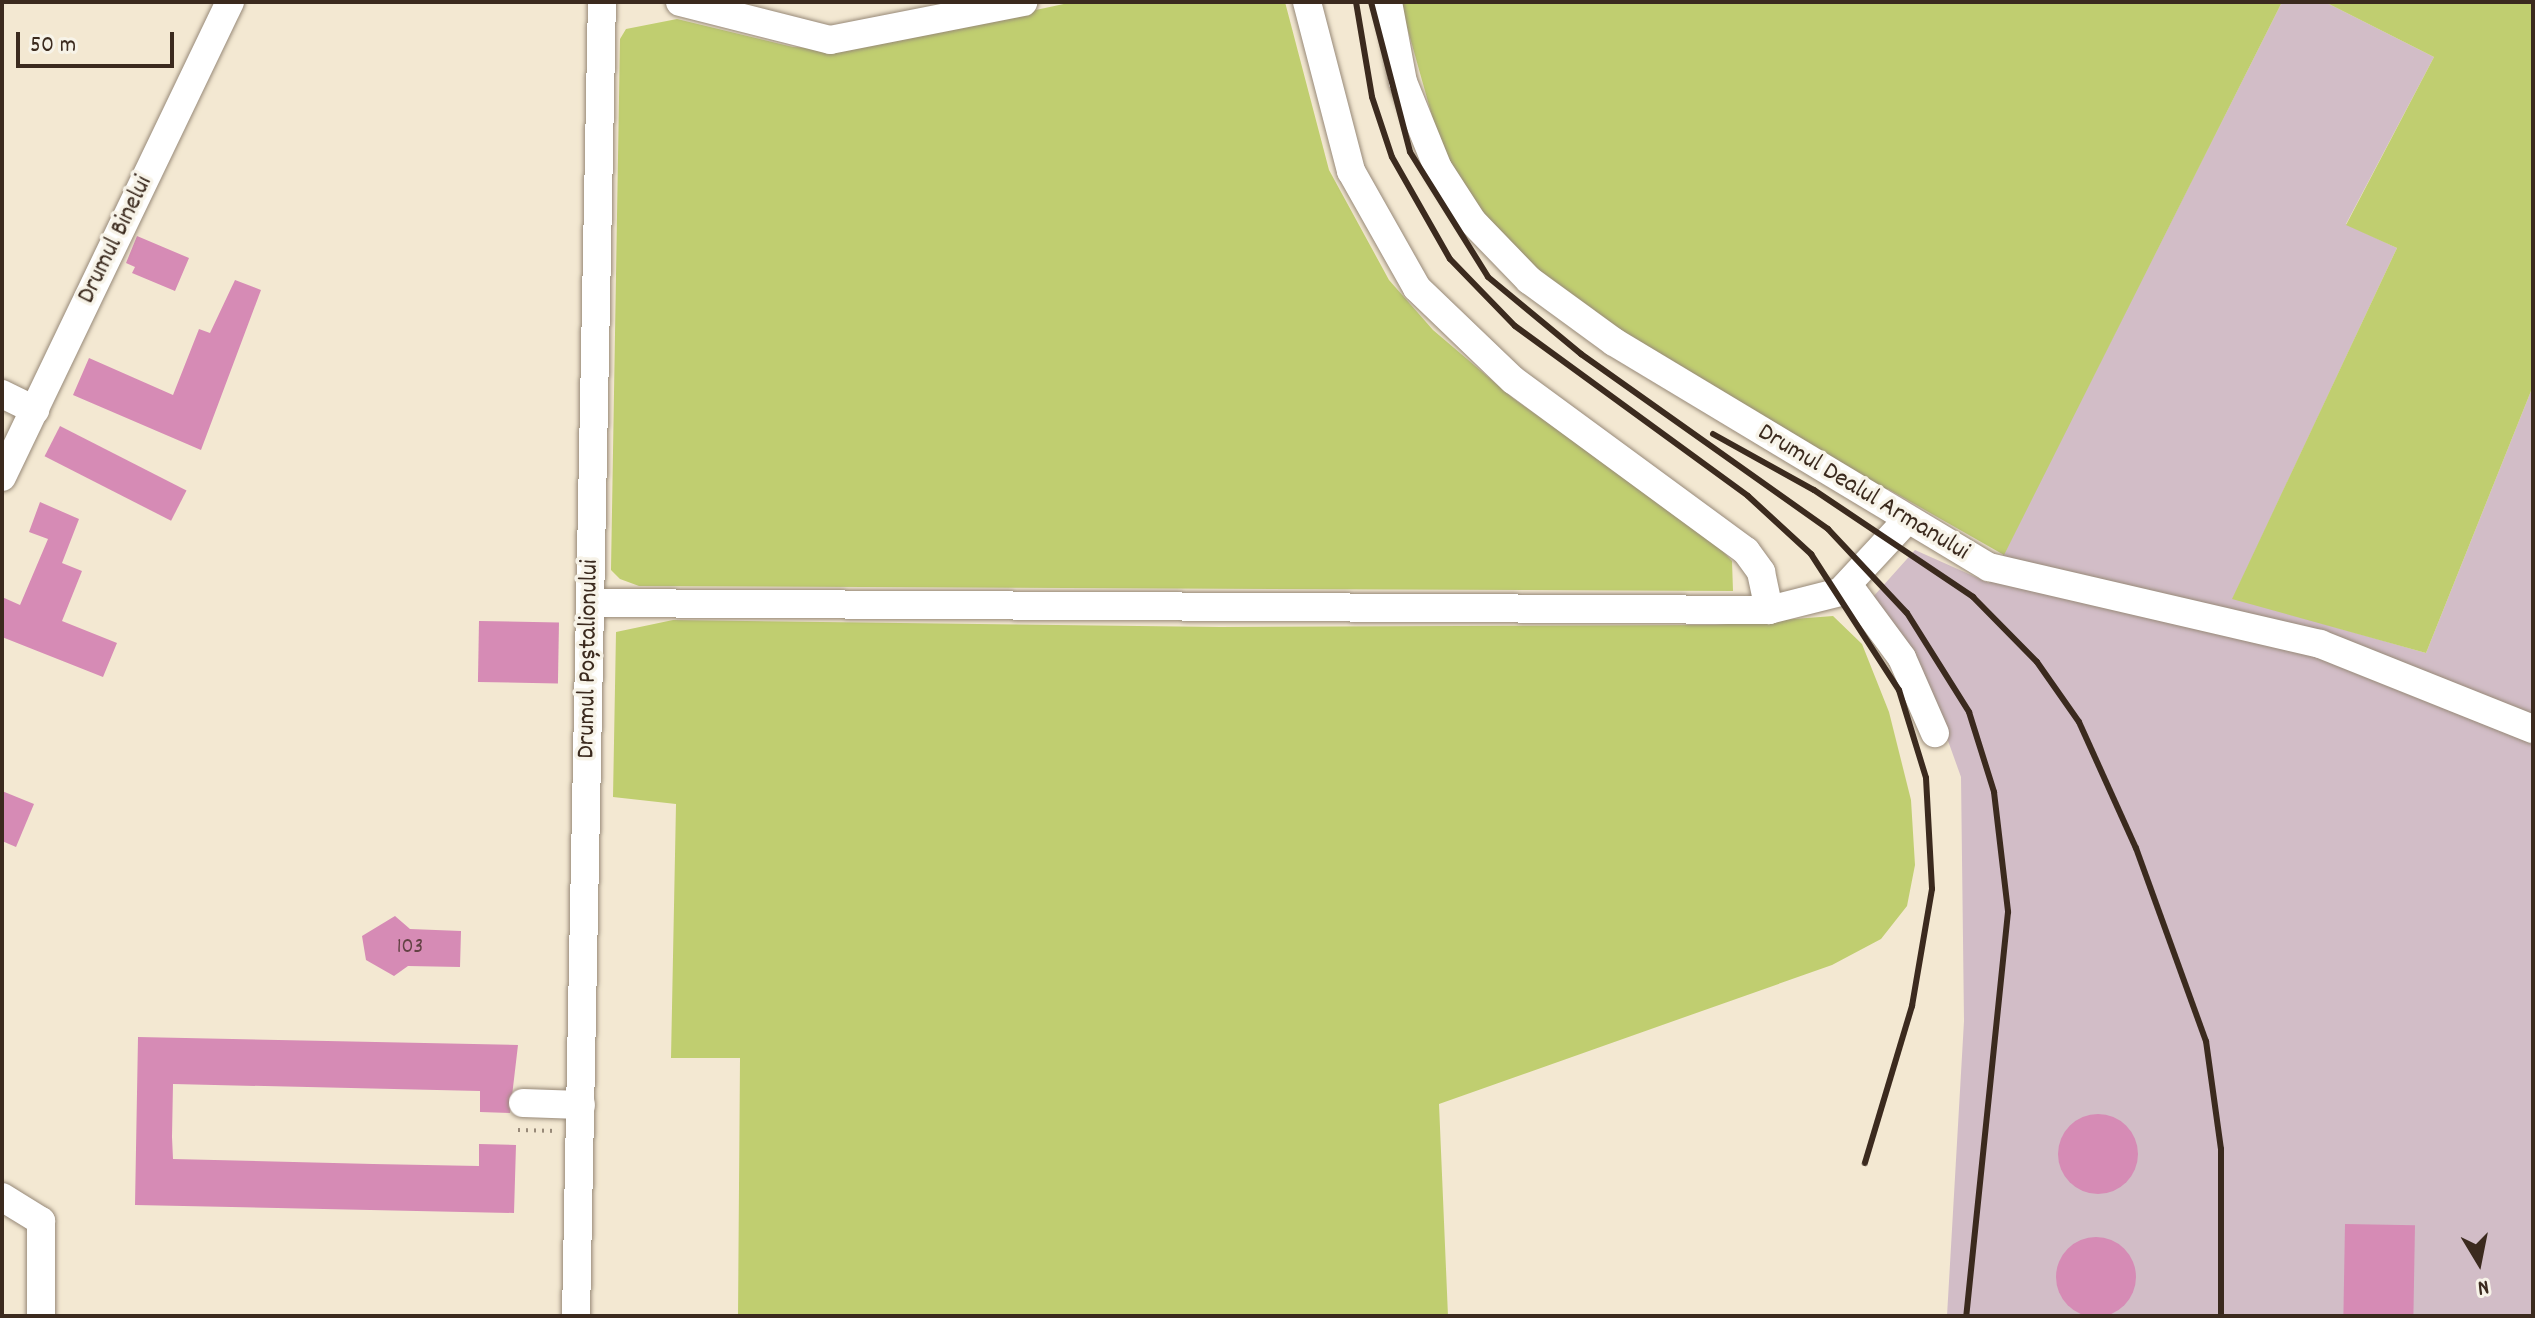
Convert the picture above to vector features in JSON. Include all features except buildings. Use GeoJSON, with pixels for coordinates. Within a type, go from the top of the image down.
{"type":"FeatureCollection","features":[{"type":"Feature","properties":{"kind":"street","name":"Drumul Binelui"},"geometry":{"type":"LineString","coordinates":[[2,477],[230,2]]}},
{"type":"Feature","properties":{"kind":"street","name":"Drumul Poștalionului"},"geometry":{"type":"LineString","coordinates":[[576,1316],[602,2]]}},
{"type":"Feature","properties":{"kind":"street"},"geometry":{"type":"LineString","coordinates":[[680,2],[830,40],[1023,2]]}},
{"type":"Feature","properties":{"kind":"street"},"geometry":{"type":"LineString","coordinates":[[1307,2],[1351,171],[1417,288],[1513,380],[1728,535],[1761,572],[1769,610]]}},
{"type":"Feature","properties":{"kind":"street","name":"Drumul Dealul Armanului"},"geometry":{"type":"LineString","coordinates":[[1388,2],[1403,82],[1438,168],[1503,256],[1614,342],[1989,567],[2334,648],[2533,729]]}},
{"type":"Feature","properties":{"kind":"street"},"geometry":{"type":"LineString","coordinates":[[2,394],[35,410]]}},
{"type":"Feature","properties":{"kind":"street"},"geometry":{"type":"LineString","coordinates":[[590,603],[1769,610],[1816,603],[1849,586],[1907,520]]}},
{"type":"Feature","properties":{"kind":"street"},"geometry":{"type":"LineString","coordinates":[[1849,586],[1902,658],[1935,733]]}},
{"type":"Feature","properties":{"kind":"street"},"geometry":{"type":"LineString","coordinates":[[521,1116],[580,1118]]}},
{"type":"Feature","properties":{"kind":"street"},"geometry":{"type":"LineString","coordinates":[[2,1197],[41,1221],[41,1316]]}},
{"type":"Feature","properties":{"kind":"path"},"geometry":{"type":"LineString","coordinates":[[521,1116],[580,1118]]}},
{"type":"Feature","properties":{"kind":"shaded area"},"geometry":{"type":"Polygon","coordinates":[[[2282,2],[2325,2],[2434,57],[2346,224],[2397,248],[2233,598],[2426,653],[2533,386],[2533,1316],[1947,1316],[1964,1021],[1961,777],[1933,699],[1872,598],[1915,550],[1989,583],[2282,2]]]}},
{"type":"Feature","properties":{"kind":"green space"},"geometry":{"type":"Polygon","coordinates":[[[1073,2],[1285,2],[1329,170],[1389,280],[1433,330],[1514,399],[1708,536],[1732,561],[1733,591],[639,586],[620,579],[611,570],[620,39],[626,29],[677,19],[793,47],[848,50],[1073,2]]]}},
{"type":"Feature","properties":{"kind":"green space"},"geometry":{"type":"Polygon","coordinates":[[[1400,2],[2282,2],[2004,555],[1888,489],[1878,494],[1586,317],[1520,265],[1443,155],[1400,2]]]}},
{"type":"Feature","properties":{"kind":"green space"},"geometry":{"type":"Polygon","coordinates":[[[2325,2],[2533,2],[2533,386],[2426,653],[2232,599],[2397,248],[2346,225],[2434,57],[2325,2]]]}},
{"type":"Feature","properties":{"kind":"green space"},"geometry":{"type":"Polygon","coordinates":[[[1833,616],[1862,644],[1889,712],[1911,800],[1915,865],[1907,906],[1881,939],[1832,965],[1439,1104],[1448,1316],[738,1316],[740,1058],[671,1058],[676,804],[613,797],[616,632],[673,620],[1220,627],[1715,625],[1833,616]]]}},
{"type":"Feature","properties":{"kind":"railway"},"geometry":{"type":"LineString","coordinates":[[1356,2],[1372,97],[1392,157],[1450,259],[1515,326],[1748,496],[1811,554],[1899,690],[1926,778],[1932,889],[1912,1006],[1865,1163]]}},
{"type":"Feature","properties":{"kind":"railway"},"geometry":{"type":"LineString","coordinates":[[1371,2],[1410,152],[1488,277],[1581,354],[1828,529],[1907,613],[1969,712],[1994,792],[2008,912],[1966,1316]]}},
{"type":"Feature","properties":{"kind":"railway"},"geometry":{"type":"LineString","coordinates":[[1713,434],[1814,490],[1973,597],[2037,662],[2079,722],[2136,848],[2206,1041],[2221,1149],[2221,1316]]}}]}
